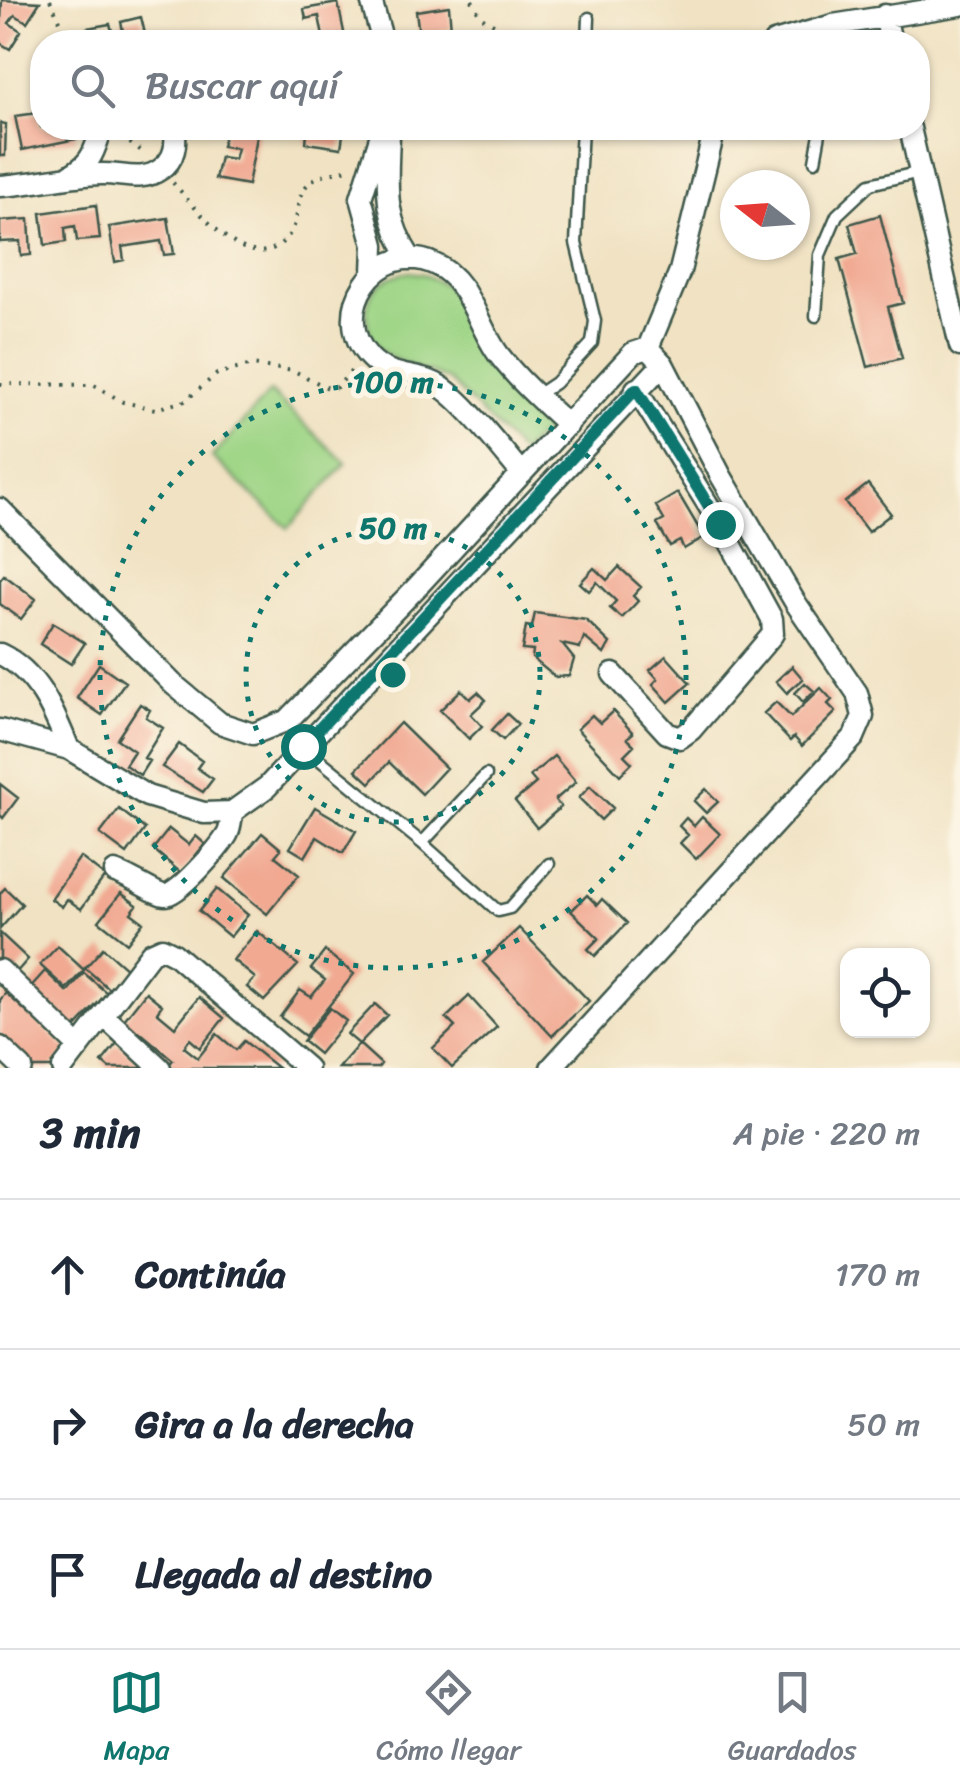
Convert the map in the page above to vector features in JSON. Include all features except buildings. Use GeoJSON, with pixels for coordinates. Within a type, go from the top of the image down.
{"type":"FeatureCollection","features":[{"type":"Feature","properties":{"kind":"street"},"geometry":{"type":"LineString","coordinates":[[371,0],[380,30]]}},
{"type":"Feature","properties":{"kind":"street"},"geometry":{"type":"LineString","coordinates":[[840,30],[885,15],[960,5]]}},
{"type":"Feature","properties":{"kind":"street"},"geometry":{"type":"LineString","coordinates":[[885,15],[888,30]]}},
{"type":"Feature","properties":{"kind":"street"},"geometry":{"type":"LineString","coordinates":[[64,178],[84,167],[96,151],[98,140]]}},
{"type":"Feature","properties":{"kind":"street"},"geometry":{"type":"LineString","coordinates":[[0,186],[104,173],[142,177],[161,170],[171,158],[177,140]]}},
{"type":"Feature","properties":{"kind":"street"},"geometry":{"type":"LineString","coordinates":[[372,273],[374,245],[361,198],[382,140]]}},
{"type":"Feature","properties":{"kind":"street"},"geometry":{"type":"LineString","coordinates":[[386,140],[386,197],[397,238],[411,259]]}},
{"type":"Feature","properties":{"kind":"street"},"geometry":{"type":"LineString","coordinates":[[0,508],[173,684],[220,723],[253,734],[288,720],[633,354],[648,348],[680,271],[712,140]]}},
{"type":"Feature","properties":{"kind":"street"},"geometry":{"type":"LineString","coordinates":[[913,140],[960,346]]}},
{"type":"Feature","properties":{"kind":"street"},"geometry":{"type":"LineString","coordinates":[[522,474],[488,434],[434,382],[388,371],[370,358],[357,338],[352,315],[358,292],[372,273],[388,263],[411,259],[434,263],[453,277],[500,357],[568,426]]}},
{"type":"Feature","properties":{"kind":"street"},"geometry":{"type":"LineString","coordinates":[[551,1068],[854,736],[862,716],[857,692],[795,602],[713,462],[663,364],[648,348]]}},
{"type":"Feature","properties":{"kind":"street"},"geometry":{"type":"LineString","coordinates":[[0,730],[70,749],[147,796],[204,813],[232,812],[267,787],[663,364]]}},
{"type":"Feature","properties":{"kind":"street"},"geometry":{"type":"LineString","coordinates":[[613,674],[667,733],[680,738],[773,634],[772,619],[720,524],[636,389]]}},
{"type":"Feature","properties":{"kind":"street"},"geometry":{"type":"LineString","coordinates":[[0,654],[16,662],[34,680],[70,749]]}},
{"type":"Feature","properties":{"kind":"street"},"geometry":{"type":"LineString","coordinates":[[114,872],[169,896],[226,838],[232,812]]}},
{"type":"Feature","properties":{"kind":"street"},"geometry":{"type":"LineString","coordinates":[[63,1068],[150,953],[162,948],[174,954],[307,1068]]}},
{"type":"Feature","properties":{"kind":"street"},"geometry":{"type":"LineString","coordinates":[[0,970],[78,1047]]}},
{"type":"Feature","properties":{"kind":"street"},"geometry":{"type":"LineString","coordinates":[[103,1015],[160,1068]]}},
{"type":"Feature","properties":{"kind":"street"},"geometry":{"type":"LineString","coordinates":[[0,1047],[22,1068]]}},
{"type":"Feature","properties":{"kind":"lane"},"geometry":{"type":"LineString","coordinates":[[588,30],[589,18]]}},
{"type":"Feature","properties":{"kind":"lane"},"geometry":{"type":"LineString","coordinates":[[536,395],[556,383],[592,343],[595,322],[576,243],[581,140]]}},
{"type":"Feature","properties":{"kind":"lane"},"geometry":{"type":"LineString","coordinates":[[816,162],[819,140]]}},
{"type":"Feature","properties":{"kind":"lane"},"geometry":{"type":"LineString","coordinates":[[816,316],[820,255],[837,215],[870,184],[920,172]]}},
{"type":"Feature","properties":{"kind":"lane"},"geometry":{"type":"LineString","coordinates":[[303,746],[498,911],[510,908],[549,864]]}},
{"type":"Feature","properties":{"kind":"lane"},"geometry":{"type":"LineString","coordinates":[[422,843],[486,775]]}},
{"type":"Feature","properties":{"kind":"path"},"geometry":{"type":"LineString","coordinates":[[50,0],[64,30]]}},
{"type":"Feature","properties":{"kind":"path"},"geometry":{"type":"LineString","coordinates":[[472,0],[480,16],[503,30]]}},
{"type":"Feature","properties":{"kind":"path"},"geometry":{"type":"LineString","coordinates":[[128,140],[227,240],[244,250],[273,248],[288,238],[297,222],[305,186],[325,174],[356,168]]}},
{"type":"Feature","properties":{"kind":"path"},"geometry":{"type":"LineString","coordinates":[[0,384],[94,385],[123,402],[155,409],[184,401],[217,374],[235,368],[273,366],[294,371],[330,389],[337,387],[355,366]]}},
{"type":"Feature","properties":{"kind":"green space"},"geometry":{"type":"Polygon","coordinates":[[[410,272],[446,286],[459,303],[480,348],[552,424],[521,453],[450,381],[390,356],[373,339],[367,314],[371,295],[388,279],[410,272]]]}},
{"type":"Feature","properties":{"kind":"green space"},"geometry":{"type":"Polygon","coordinates":[[[270,392],[346,463],[288,528],[212,457],[270,392]]]}},
{"type":"Feature","properties":{"kind":"route"},"geometry":{"type":"LineString","coordinates":[[303,746],[636,389],[720,524]]}}]}
